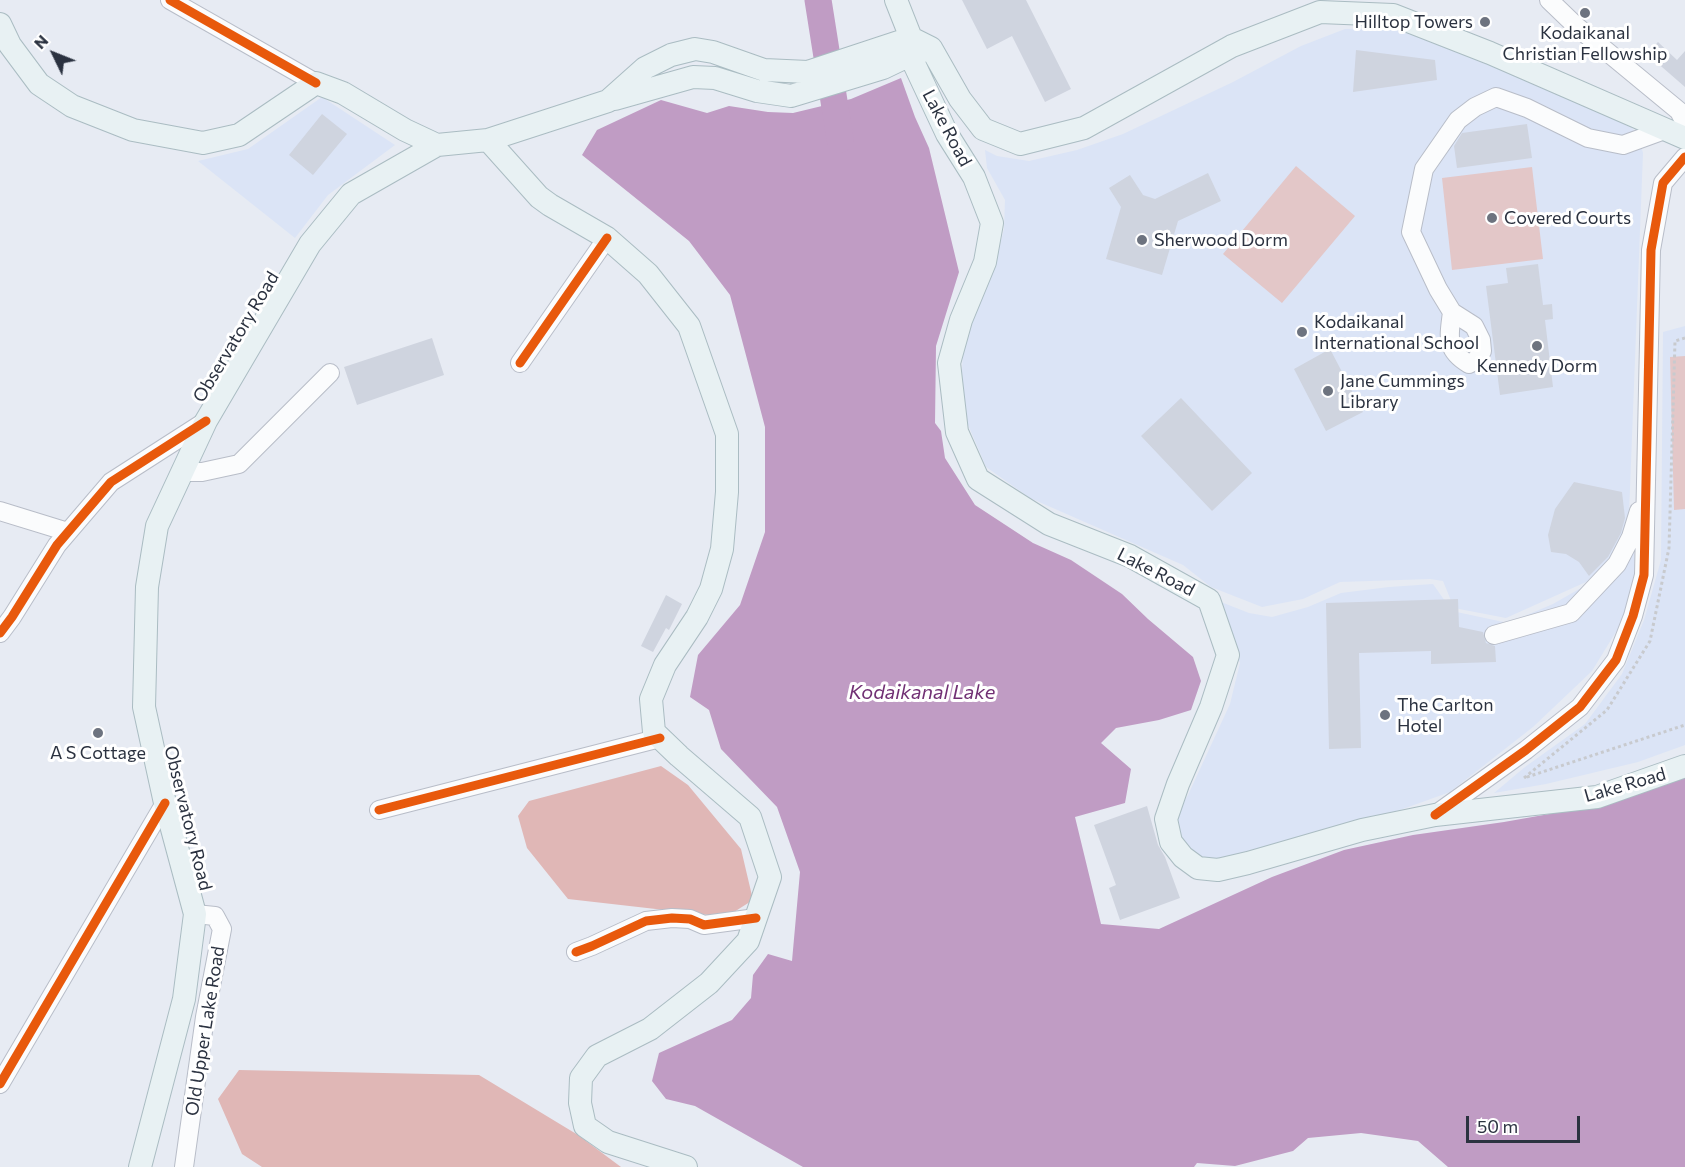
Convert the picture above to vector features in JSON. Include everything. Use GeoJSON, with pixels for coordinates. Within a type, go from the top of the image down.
{"type":"FeatureCollection","features":[{"type":"Feature","properties":{"kind":"main road"},"geometry":{"type":"LineString","coordinates":[[896,0],[917,47],[984,129],[1020,144],[1084,128],[1232,46],[1320,12],[1393,15],[1641,117],[1679,130]]}},
{"type":"Feature","properties":{"kind":"main road"},"geometry":{"type":"LineString","coordinates":[[0,24],[10,45],[39,84],[72,106],[133,130],[203,143],[239,135],[316,83],[344,93],[405,130],[437,145]]}},
{"type":"Feature","properties":{"kind":"main road","name":"Observatory Road"},"geometry":{"type":"LineString","coordinates":[[140,1167],[184,999],[195,914],[165,803],[144,707],[147,587],[157,526],[206,421],[310,244],[351,194],[437,145],[488,140],[608,101],[645,68],[671,55],[695,50],[713,52],[764,70],[811,81],[917,47]]}},
{"type":"Feature","properties":{"kind":"main road","name":"Lake Road"},"geometry":{"type":"LineString","coordinates":[[917,47],[947,134],[974,177],[992,223],[985,262],[961,320],[949,363],[957,432],[978,479],[1049,524],[1130,556],[1209,600],[1228,655],[1211,707],[1178,784],[1166,819],[1171,842],[1190,863],[1207,870],[1218,870],[1362,830],[1435,815],[1597,797],[1685,766]]}},
{"type":"Feature","properties":{"kind":"main road"},"geometry":{"type":"LineString","coordinates":[[488,140],[539,197],[607,238],[648,274],[689,326],[727,434],[727,492],[722,549],[711,589],[697,617],[665,665],[651,699],[654,732],[750,817],[770,877],[748,941],[709,983],[650,1029],[597,1056],[581,1078],[580,1103],[585,1126],[608,1142],[686,1167]]}},
{"type":"Feature","properties":{"kind":"street"},"geometry":{"type":"LineString","coordinates":[[170,0],[316,83]]}},
{"type":"Feature","properties":{"kind":"street"},"geometry":{"type":"LineString","coordinates":[[1452,312],[1438,289],[1411,232],[1424,170],[1458,120],[1496,97],[1527,108],[1588,138],[1623,145],[1679,130],[1679,111],[1576,26],[1550,0]]}},
{"type":"Feature","properties":{"kind":"street"},"geometry":{"type":"LineString","coordinates":[[1641,78],[1660,100],[1661,115],[1641,117]]}},
{"type":"Feature","properties":{"kind":"street"},"geometry":{"type":"LineString","coordinates":[[1435,815],[1526,750],[1580,707],[1616,660],[1633,616],[1644,575],[1651,250],[1663,183],[1685,157]]}},
{"type":"Feature","properties":{"kind":"street"},"geometry":{"type":"LineString","coordinates":[[520,363],[607,238]]}},
{"type":"Feature","properties":{"kind":"street"},"geometry":{"type":"LineString","coordinates":[[181,472],[202,472],[239,464],[330,373]]}},
{"type":"Feature","properties":{"kind":"street"},"geometry":{"type":"LineString","coordinates":[[0,633],[57,545],[111,482],[206,421]]}},
{"type":"Feature","properties":{"kind":"street"},"geometry":{"type":"LineString","coordinates":[[1494,635],[1571,613],[1617,564],[1631,537],[1646,489]]}},
{"type":"Feature","properties":{"kind":"street"},"geometry":{"type":"LineString","coordinates":[[0,512],[68,532]]}},
{"type":"Feature","properties":{"kind":"street"},"geometry":{"type":"LineString","coordinates":[[378,810],[660,738]]}},
{"type":"Feature","properties":{"kind":"street"},"geometry":{"type":"LineString","coordinates":[[0,1084],[165,803]]}},
{"type":"Feature","properties":{"kind":"street","name":"Old Upper Lake Road"},"geometry":{"type":"LineString","coordinates":[[184,1167],[205,1017],[222,929],[215,916],[195,914]]}},
{"type":"Feature","properties":{"kind":"street"},"geometry":{"type":"LineString","coordinates":[[576,952],[646,921],[672,918],[690,919],[704,925],[756,918]]}},
{"type":"Feature","properties":{"kind":"path"},"geometry":{"type":"LineString","coordinates":[[1685,338],[1675,341],[1669,548],[1650,641],[1607,710],[1524,778],[1685,725]]}},
{"type":"Feature","properties":{"kind":"shaded area","name":"Kodaikanal International School"},"geometry":{"type":"Polygon","coordinates":[[[1405,28],[1535,81],[1632,128],[1638,134],[1643,153],[1629,514],[1621,543],[1610,563],[1586,582],[1506,618],[1454,608],[1443,581],[1430,579],[1340,582],[1303,599],[1262,607],[1211,587],[1183,565],[1030,498],[986,467],[966,420],[962,373],[963,347],[995,264],[1004,229],[1005,200],[987,168],[985,150],[997,156],[1029,161],[1077,150],[1123,134],[1233,82],[1301,46],[1345,29],[1405,28]]]}},
{"type":"Feature","properties":{"kind":"shaded area"},"geometry":{"type":"Polygon","coordinates":[[[322,97],[395,145],[328,195],[295,238],[198,161],[248,149],[322,97]]]}},
{"type":"Feature","properties":{"kind":"shaded area"},"geometry":{"type":"Polygon","coordinates":[[[1296,166],[1355,216],[1282,303],[1223,254],[1296,166]]]}},
{"type":"Feature","properties":{"kind":"shaded area","name":"Covered Courts"},"geometry":{"type":"Polygon","coordinates":[[[1532,167],[1543,259],[1452,270],[1442,178],[1532,167]]]}},
{"type":"Feature","properties":{"kind":"shaded area"},"geometry":{"type":"Polygon","coordinates":[[[1685,326],[1685,745],[1638,762],[1546,784],[1494,793],[1525,767],[1585,724],[1622,674],[1644,620],[1661,560],[1663,332],[1685,326]]]}},
{"type":"Feature","properties":{"kind":"shaded area"},"geometry":{"type":"Polygon","coordinates":[[[1685,356],[1685,509],[1674,510],[1670,357],[1685,356]]]}},
{"type":"Feature","properties":{"kind":"shaded area","name":"The Carlton Hotel"},"geometry":{"type":"Polygon","coordinates":[[[1634,548],[1635,582],[1625,617],[1592,671],[1533,727],[1450,792],[1389,814],[1219,859],[1195,858],[1184,842],[1174,818],[1188,795],[1230,704],[1240,663],[1221,602],[1249,613],[1272,617],[1308,607],[1341,593],[1433,584],[1452,611],[1508,623],[1553,604],[1581,588],[1634,548]]]}},
{"type":"Feature","properties":{"kind":"shaded area"},"geometry":{"type":"Polygon","coordinates":[[[661,766],[688,785],[741,849],[753,900],[726,917],[568,899],[527,848],[518,816],[529,801],[661,766]]]}},
{"type":"Feature","properties":{"kind":"shaded area"},"geometry":{"type":"Polygon","coordinates":[[[239,1070],[479,1075],[578,1135],[621,1167],[262,1167],[242,1154],[218,1099],[239,1070]]]}},
{"type":"Feature","properties":{"kind":"water","name":"Kodaikanal Lake"},"geometry":{"type":"Polygon","coordinates":[[[901,78],[929,148],[959,272],[936,346],[935,423],[941,431],[945,458],[975,505],[1033,543],[1071,560],[1122,594],[1193,657],[1201,681],[1191,710],[1159,720],[1116,728],[1101,743],[1131,769],[1125,803],[1075,817],[1101,924],[1159,929],[1272,877],[1344,850],[1413,835],[1600,805],[1685,775],[1685,1167],[1448,1167],[1418,1141],[1361,1133],[1308,1138],[1293,1151],[1235,1166],[1197,1163],[1194,1167],[803,1167],[695,1106],[666,1099],[652,1081],[659,1053],[732,1020],[751,998],[753,975],[768,954],[792,961],[800,872],[777,807],[721,749],[709,710],[690,697],[698,655],[740,605],[765,532],[765,427],[730,295],[689,241],[582,155],[597,130],[661,100],[707,113],[729,106],[793,113],[851,99],[901,78]]]}},
{"type":"Feature","properties":{"kind":"building"},"geometry":{"type":"Polygon","coordinates":[[[962,0],[1026,0],[1071,89],[1045,102],[1012,36],[987,49],[962,0]]]}},
{"type":"Feature","properties":{"kind":"building"},"geometry":{"type":"Polygon","coordinates":[[[1658,42],[1677,60],[1685,51],[1685,87],[1647,54],[1658,42]]]}},
{"type":"Feature","properties":{"kind":"building"},"geometry":{"type":"Polygon","coordinates":[[[1356,50],[1435,60],[1437,80],[1353,92],[1356,50]]]}},
{"type":"Feature","properties":{"kind":"building"},"geometry":{"type":"Polygon","coordinates":[[[322,114],[347,134],[313,175],[289,155],[322,114]]]}},
{"type":"Feature","properties":{"kind":"building"},"geometry":{"type":"Polygon","coordinates":[[[1527,124],[1532,158],[1457,168],[1454,146],[1462,133],[1527,124]]]}},
{"type":"Feature","properties":{"kind":"building","name":"Sherwood Dorm"},"geometry":{"type":"Polygon","coordinates":[[[1208,173],[1221,201],[1178,221],[1162,275],[1106,259],[1121,207],[1109,188],[1130,175],[1143,195],[1155,199],[1208,173]]]}},
{"type":"Feature","properties":{"kind":"building","name":"Kennedy Dorm"},"geometry":{"type":"Polygon","coordinates":[[[1538,264],[1543,305],[1552,304],[1553,319],[1545,320],[1553,387],[1500,395],[1486,286],[1508,283],[1506,268],[1538,264]]]}},
{"type":"Feature","properties":{"kind":"building"},"geometry":{"type":"Polygon","coordinates":[[[432,338],[444,375],[357,405],[344,367],[432,338]]]}},
{"type":"Feature","properties":{"kind":"building","name":"Jane Cummings Library"},"geometry":{"type":"Polygon","coordinates":[[[1330,349],[1363,412],[1326,431],[1294,369],[1330,349]]]}},
{"type":"Feature","properties":{"kind":"building"},"geometry":{"type":"Polygon","coordinates":[[[1181,398],[1252,473],[1212,511],[1141,436],[1181,398]]]}},
{"type":"Feature","properties":{"kind":"building"},"geometry":{"type":"Polygon","coordinates":[[[1574,482],[1622,492],[1625,518],[1621,533],[1608,557],[1589,576],[1579,562],[1566,554],[1551,552],[1548,535],[1555,509],[1574,482]]]}},
{"type":"Feature","properties":{"kind":"building"},"geometry":{"type":"Polygon","coordinates":[[[666,595],[682,604],[669,630],[666,628],[653,652],[641,646],[666,595]]]}},
{"type":"Feature","properties":{"kind":"building"},"geometry":{"type":"Polygon","coordinates":[[[1458,599],[1459,627],[1483,632],[1486,643],[1495,646],[1496,662],[1431,664],[1431,651],[1359,653],[1361,748],[1329,749],[1326,603],[1458,599]]]}},
{"type":"Feature","properties":{"kind":"building"},"geometry":{"type":"Polygon","coordinates":[[[1147,806],[1158,845],[1165,857],[1180,898],[1120,920],[1109,888],[1116,885],[1094,825],[1147,806]]]}},
{"type":"Feature","properties":{"kind":"waterway"},"geometry":{"type":"LineString","coordinates":[[818,0],[840,139]]}},
{"type":"Feature","properties":{"kind":"cycle path"},"geometry":{"type":"LineString","coordinates":[[170,0],[316,83]]}},
{"type":"Feature","properties":{"kind":"cycle path"},"geometry":{"type":"LineString","coordinates":[[1435,815],[1526,750],[1580,707],[1616,660],[1633,616],[1644,575],[1651,250],[1663,183],[1685,157]]}},
{"type":"Feature","properties":{"kind":"cycle path"},"geometry":{"type":"LineString","coordinates":[[520,363],[607,238]]}},
{"type":"Feature","properties":{"kind":"cycle path"},"geometry":{"type":"LineString","coordinates":[[0,633],[57,545],[111,482],[206,421]]}},
{"type":"Feature","properties":{"kind":"cycle path"},"geometry":{"type":"LineString","coordinates":[[379,810],[660,738]]}},
{"type":"Feature","properties":{"kind":"cycle path"},"geometry":{"type":"LineString","coordinates":[[0,1084],[165,803]]}},
{"type":"Feature","properties":{"kind":"cycle path"},"geometry":{"type":"LineString","coordinates":[[576,952],[646,921],[672,918],[690,919],[704,925],[756,918]]}},
{"type":"Feature","properties":{"kind":"place","name":"Kodaikanal Christian Fellowship"},"geometry":{"type":"Point","coordinates":[1585,13]}},
{"type":"Feature","properties":{"kind":"place","name":"Hilltop Towers"},"geometry":{"type":"Point","coordinates":[1485,22]}},
{"type":"Feature","properties":{"kind":"place","name":"Covered Courts"},"geometry":{"type":"Point","coordinates":[1492,218]}},
{"type":"Feature","properties":{"kind":"place","name":"Sherwood Dorm"},"geometry":{"type":"Point","coordinates":[1142,240]}},
{"type":"Feature","properties":{"kind":"place","name":"Kodaikanal International School"},"geometry":{"type":"Point","coordinates":[1302,332]}},
{"type":"Feature","properties":{"kind":"place","name":"Kennedy Dorm"},"geometry":{"type":"Point","coordinates":[1537,346]}},
{"type":"Feature","properties":{"kind":"place","name":"Jane Cummings Library"},"geometry":{"type":"Point","coordinates":[1328,391]}},
{"type":"Feature","properties":{"kind":"place","name":"The Carlton Hotel"},"geometry":{"type":"Point","coordinates":[1385,715]}},
{"type":"Feature","properties":{"kind":"place","name":"A S Cottage"},"geometry":{"type":"Point","coordinates":[98,733]}}]}
